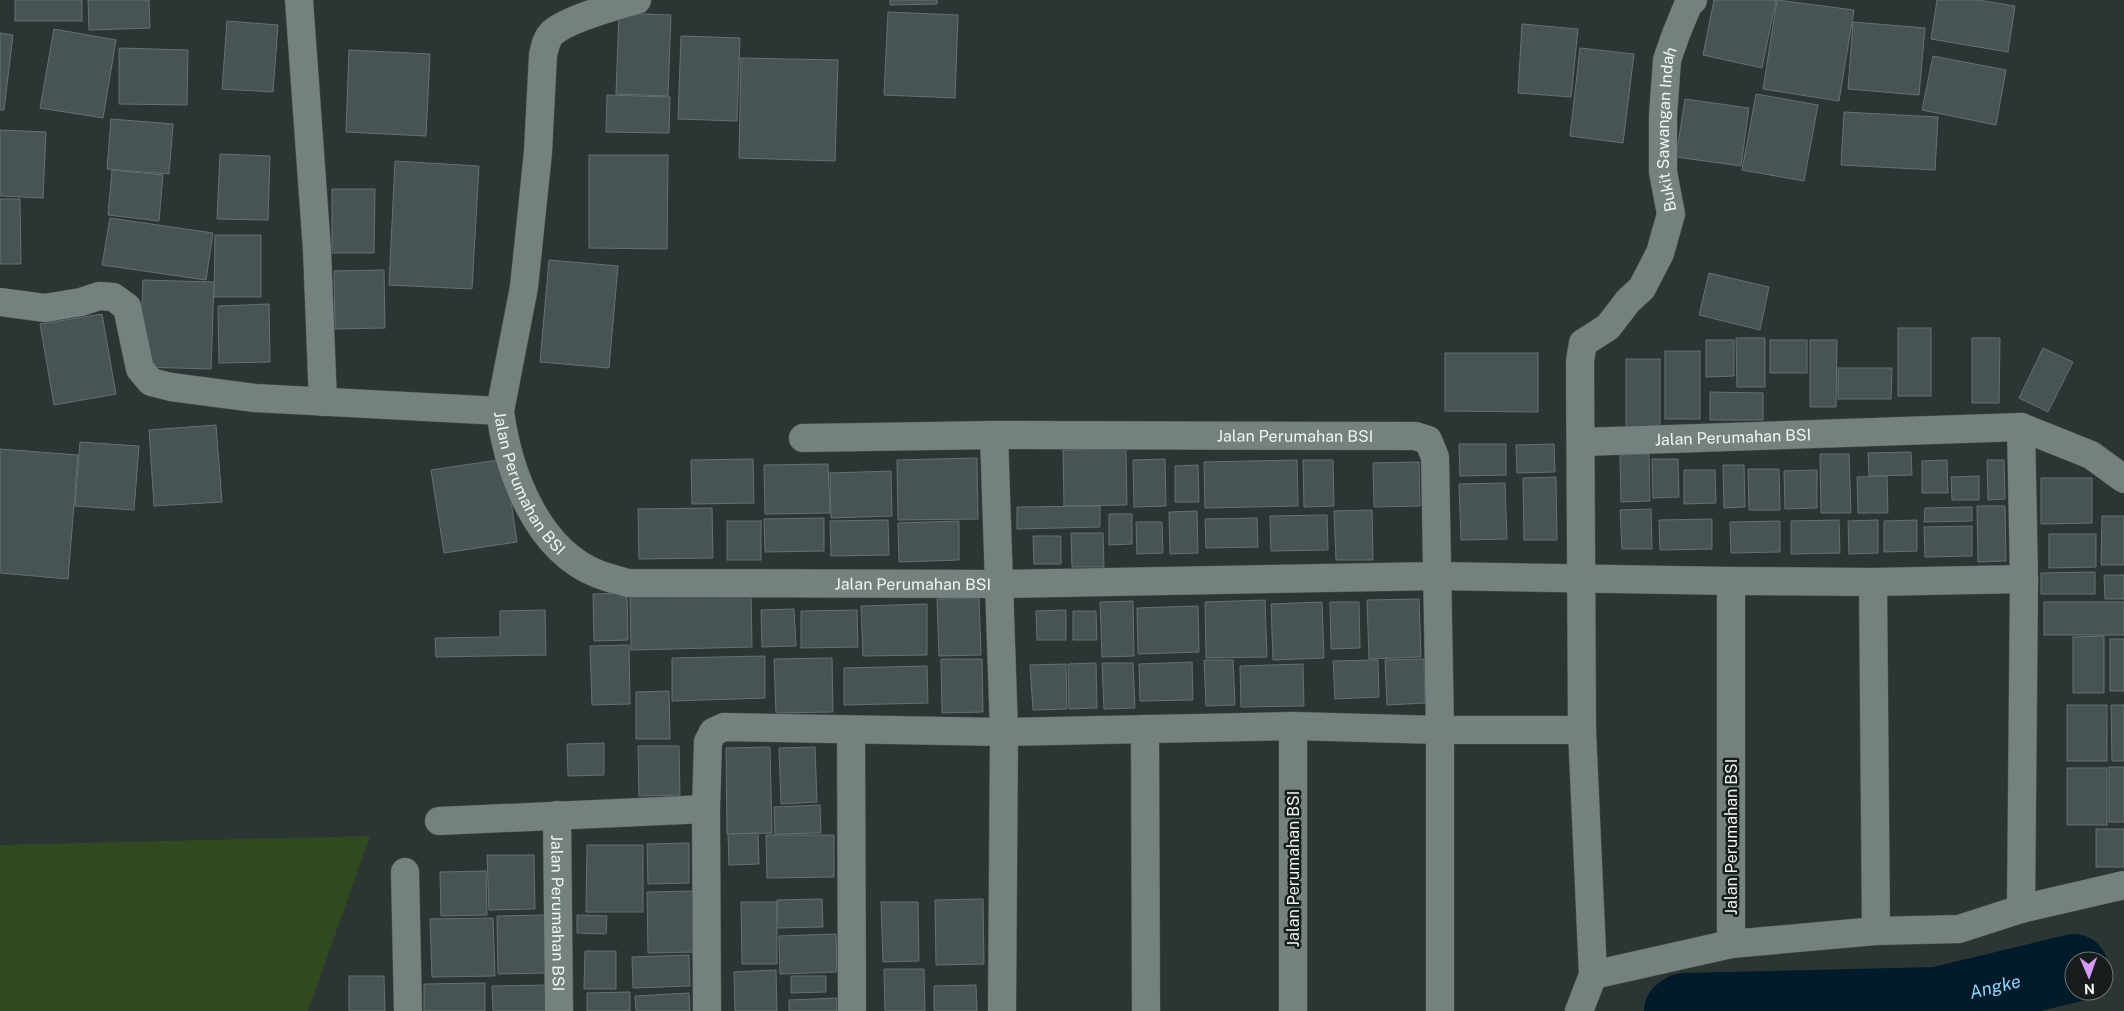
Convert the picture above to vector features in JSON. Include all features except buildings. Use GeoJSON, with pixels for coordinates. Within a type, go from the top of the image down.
{"type":"FeatureCollection","features":[{"type":"Feature","properties":{"kind":"street"},"geometry":{"type":"LineString","coordinates":[[299,0],[317,250],[323,402]]}},
{"type":"Feature","properties":{"kind":"street"},"geometry":{"type":"LineString","coordinates":[[500,412],[524,287],[538,152],[543,55],[546,41],[563,26],[636,0]]}},
{"type":"Feature","properties":{"kind":"street","name":"Bukit Sawangan Indah"},"geometry":{"type":"LineString","coordinates":[[1582,442],[1580,361],[1583,342],[1608,327],[1628,301],[1642,288],[1660,253],[1671,214],[1662,172],[1664,86],[1667,60],[1688,5],[1693,0]]}},
{"type":"Feature","properties":{"kind":"street","name":"Jalan Perumahan BSI"},"geometry":{"type":"LineString","coordinates":[[0,302],[45,308],[81,302],[98,296],[114,297],[127,307],[140,369],[151,382],[172,388],[255,398],[500,412],[502,425],[523,495],[545,534],[569,557],[598,574],[628,582],[1000,584],[1438,576],[1873,582],[2024,579]]}},
{"type":"Feature","properties":{"kind":"street"},"geometry":{"type":"LineString","coordinates":[[2021,428],[2024,579],[2021,909]]}},
{"type":"Feature","properties":{"kind":"street","name":"Jalan Perumahan BSI"},"geometry":{"type":"LineString","coordinates":[[1582,442],[2021,428],[2092,456],[2124,478]]}},
{"type":"Feature","properties":{"kind":"street","name":"Jalan Perumahan BSI"},"geometry":{"type":"LineString","coordinates":[[994,435],[1004,732],[1002,1011]]}},
{"type":"Feature","properties":{"kind":"street","name":"Jalan Perumahan BSI"},"geometry":{"type":"LineString","coordinates":[[803,438],[994,435],[1415,436],[1428,440],[1435,457],[1438,576],[1440,1011]]}},
{"type":"Feature","properties":{"kind":"street"},"geometry":{"type":"LineString","coordinates":[[1579,1011],[1594,975],[1582,730],[1582,442]]}},
{"type":"Feature","properties":{"kind":"street","name":"Jalan Perumahan BSI"},"geometry":{"type":"LineString","coordinates":[[1731,581],[1731,944]]}},
{"type":"Feature","properties":{"kind":"street"},"geometry":{"type":"LineString","coordinates":[[1873,582],[1876,931]]}},
{"type":"Feature","properties":{"kind":"street"},"geometry":{"type":"LineString","coordinates":[[707,1011],[706,809],[708,742],[713,732],[724,727],[1004,732],[1293,726],[1440,730],[1582,730]]}},
{"type":"Feature","properties":{"kind":"street","name":"Jalan Perumahan BSI"},"geometry":{"type":"LineString","coordinates":[[1293,726],[1293,1011]]}},
{"type":"Feature","properties":{"kind":"street"},"geometry":{"type":"LineString","coordinates":[[1145,729],[1146,1011]]}},
{"type":"Feature","properties":{"kind":"street"},"geometry":{"type":"LineString","coordinates":[[851,730],[852,1011]]}},
{"type":"Feature","properties":{"kind":"street","name":"Jalan Perumahan BSI"},"geometry":{"type":"LineString","coordinates":[[439,821],[706,809]]}},
{"type":"Feature","properties":{"kind":"street","name":"Jalan Perumahan BSI"},"geometry":{"type":"LineString","coordinates":[[557,815],[559,1011]]}},
{"type":"Feature","properties":{"kind":"street"},"geometry":{"type":"LineString","coordinates":[[405,872],[408,1011]]}},
{"type":"Feature","properties":{"kind":"street"},"geometry":{"type":"LineString","coordinates":[[1594,975],[1731,944],[1876,931],[1959,929],[2021,909],[2124,885]]}},
{"type":"Feature","properties":{"kind":"green space"},"geometry":{"type":"Polygon","coordinates":[[[370,836],[308,1011],[0,1011],[0,845],[370,836]]]}},
{"type":"Feature","properties":{"kind":"waterway","name":"Angke"},"geometry":{"type":"LineString","coordinates":[[1678,1011],[1684,1007],[1937,1001],[2064,970]]}}]}
